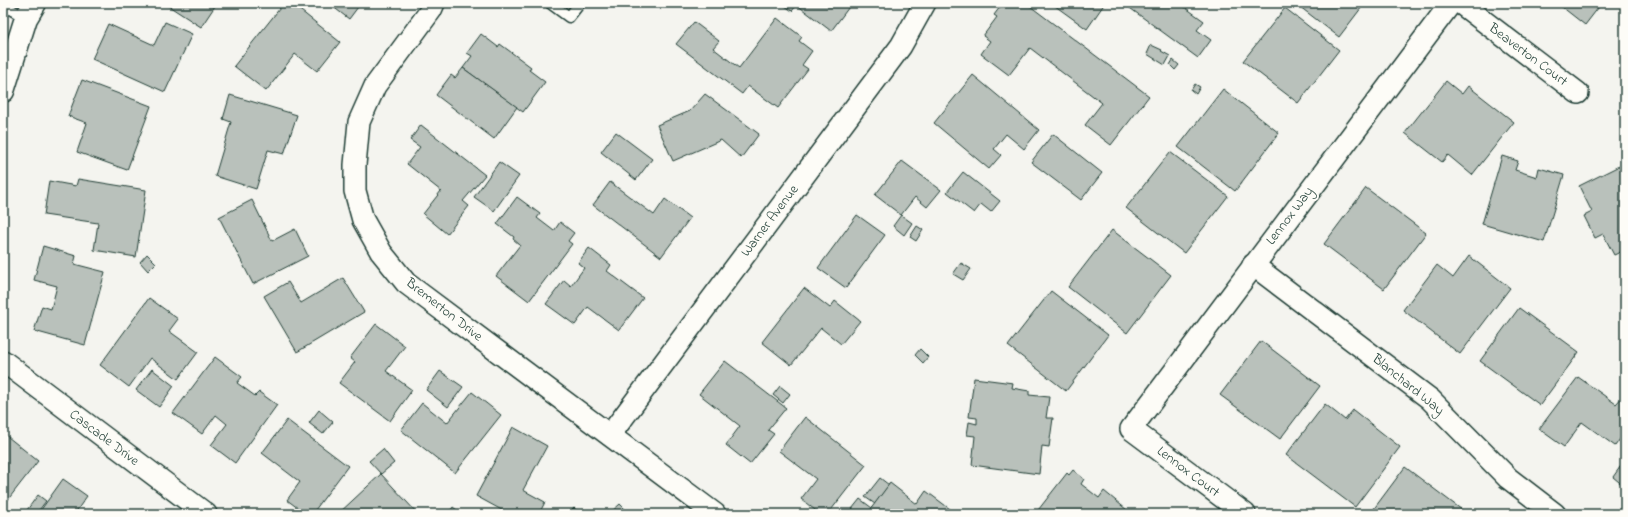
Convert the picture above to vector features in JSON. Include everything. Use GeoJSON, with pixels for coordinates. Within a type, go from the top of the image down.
{"type":"FeatureCollection","features":[{"type":"Feature","properties":{"kind":"main road"},"geometry":{"type":"LineString","coordinates":[[3,91],[30,11]]}},
{"type":"Feature","properties":{"kind":"street","name":"Bremerton Drive"},"geometry":{"type":"LineString","coordinates":[[434,3],[432,10],[375,86],[359,122],[355,165],[355,190],[363,220],[381,252],[406,283],[715,514]]}},
{"type":"Feature","properties":{"kind":"street","name":"Warner Avenue"},"geometry":{"type":"LineString","coordinates":[[610,435],[901,46],[924,3]]}},
{"type":"Feature","properties":{"kind":"street","name":"Lennox Way"},"geometry":{"type":"LineString","coordinates":[[1131,429],[1451,3]]}},
{"type":"Feature","properties":{"kind":"street","name":"Beaverton Court"},"geometry":{"type":"LineString","coordinates":[[1460,3],[1578,93]]}},
{"type":"Feature","properties":{"kind":"street","name":"Blanchard Way"},"geometry":{"type":"LineString","coordinates":[[1253,265],[1430,399],[1508,478],[1555,514]]}},
{"type":"Feature","properties":{"kind":"street","name":"Cascade Drive"},"geometry":{"type":"LineString","coordinates":[[3,361],[206,514]]}},
{"type":"Feature","properties":{"kind":"street","name":"Lennox Court"},"geometry":{"type":"LineString","coordinates":[[1131,429],[1245,514]]}},
{"type":"Feature","properties":{"kind":"lane"},"geometry":{"type":"LineString","coordinates":[[550,3],[569,17],[580,3]]}},
{"type":"Feature","properties":{"kind":"lane"},"geometry":{"type":"LineString","coordinates":[[3,5],[30,11]]}},
{"type":"Feature","properties":{"kind":"building"},"geometry":{"type":"Polygon","coordinates":[[[164,3],[217,3],[201,27],[164,3]]]}},
{"type":"Feature","properties":{"kind":"building"},"geometry":{"type":"Polygon","coordinates":[[[284,3],[291,3],[340,42],[317,71],[295,54],[266,91],[234,66],[284,3]]]}},
{"type":"Feature","properties":{"kind":"building"},"geometry":{"type":"Polygon","coordinates":[[[328,3],[361,3],[349,19],[328,3]]]}},
{"type":"Feature","properties":{"kind":"building"},"geometry":{"type":"Polygon","coordinates":[[[781,3],[852,3],[831,31],[797,5],[792,11],[781,3]]]}},
{"type":"Feature","properties":{"kind":"building"},"geometry":{"type":"Polygon","coordinates":[[[1003,3],[1026,3],[1149,96],[1111,145],[1085,125],[1102,103],[1030,48],[1009,75],[981,54],[990,41],[983,36],[997,17],[994,15],[1003,3]]]}},
{"type":"Feature","properties":{"kind":"building"},"geometry":{"type":"Polygon","coordinates":[[[1051,3],[1105,3],[1087,29],[1051,3]]]}},
{"type":"Feature","properties":{"kind":"building"},"geometry":{"type":"Polygon","coordinates":[[[1123,3],[1179,3],[1204,21],[1197,30],[1211,40],[1198,58],[1123,3]]]}},
{"type":"Feature","properties":{"kind":"building"},"geometry":{"type":"Polygon","coordinates":[[[1295,3],[1365,3],[1339,37],[1295,3]]]}},
{"type":"Feature","properties":{"kind":"building"},"geometry":{"type":"Polygon","coordinates":[[[1557,3],[1602,3],[1585,25],[1557,3]]]}},
{"type":"Feature","properties":{"kind":"building"},"geometry":{"type":"Polygon","coordinates":[[[1285,8],[1339,50],[1298,103],[1243,61],[1285,8]]]}},
{"type":"Feature","properties":{"kind":"building"},"geometry":{"type":"Polygon","coordinates":[[[777,18],[802,37],[799,41],[812,51],[802,65],[808,69],[778,108],[748,86],[742,94],[676,44],[694,22],[719,41],[713,48],[739,68],[777,18]]]}},
{"type":"Feature","properties":{"kind":"building"},"geometry":{"type":"Polygon","coordinates":[[[165,22],[192,34],[165,92],[92,59],[108,24],[154,45],[165,22]]]}},
{"type":"Feature","properties":{"kind":"building"},"geometry":{"type":"Polygon","coordinates":[[[481,34],[498,47],[500,44],[531,67],[529,70],[545,82],[523,112],[463,68],[472,56],[467,53],[481,34]]]}},
{"type":"Feature","properties":{"kind":"building"},"geometry":{"type":"Polygon","coordinates":[[[1151,45],[1170,56],[1165,65],[1147,54],[1151,45]]]}},
{"type":"Feature","properties":{"kind":"building"},"geometry":{"type":"Polygon","coordinates":[[[1173,60],[1179,65],[1175,70],[1170,65],[1173,60]]]}},
{"type":"Feature","properties":{"kind":"building"},"geometry":{"type":"Polygon","coordinates":[[[463,68],[517,107],[494,139],[436,95],[451,75],[455,78],[463,68]]]}},
{"type":"Feature","properties":{"kind":"building"},"geometry":{"type":"Polygon","coordinates":[[[973,75],[1039,130],[1024,149],[1006,134],[994,149],[1001,155],[989,169],[934,123],[973,75]]]}},
{"type":"Feature","properties":{"kind":"building"},"geometry":{"type":"Polygon","coordinates":[[[82,80],[151,106],[127,170],[77,152],[87,123],[68,116],[82,80]]]}},
{"type":"Feature","properties":{"kind":"building"},"geometry":{"type":"Polygon","coordinates":[[[1446,81],[1462,94],[1468,86],[1514,122],[1472,175],[1448,155],[1442,162],[1405,133],[1446,81]]]}},
{"type":"Feature","properties":{"kind":"building"},"geometry":{"type":"Polygon","coordinates":[[[1195,84],[1200,87],[1196,94],[1191,90],[1195,84]]]}},
{"type":"Feature","properties":{"kind":"building"},"geometry":{"type":"Polygon","coordinates":[[[1223,89],[1279,133],[1235,191],[1178,147],[1223,89]]]}},
{"type":"Feature","properties":{"kind":"building"},"geometry":{"type":"Polygon","coordinates":[[[705,94],[759,134],[741,158],[721,140],[673,161],[657,125],[690,111],[705,94]]]}},
{"type":"Feature","properties":{"kind":"building"},"geometry":{"type":"Polygon","coordinates":[[[230,95],[297,115],[284,154],[268,150],[256,189],[215,176],[231,122],[223,119],[230,95]]]}},
{"type":"Feature","properties":{"kind":"building"},"geometry":{"type":"Polygon","coordinates":[[[421,125],[485,175],[463,201],[469,206],[447,234],[423,214],[441,191],[407,164],[420,147],[410,140],[421,125]]]}},
{"type":"Feature","properties":{"kind":"building"},"geometry":{"type":"Polygon","coordinates":[[[616,132],[652,159],[636,180],[601,152],[616,132]]]}},
{"type":"Feature","properties":{"kind":"building"},"geometry":{"type":"Polygon","coordinates":[[[1053,134],[1102,173],[1081,200],[1031,162],[1053,134]]]}},
{"type":"Feature","properties":{"kind":"building"},"geometry":{"type":"Polygon","coordinates":[[[1170,152],[1228,196],[1184,253],[1126,208],[1170,152]]]}},
{"type":"Feature","properties":{"kind":"building"},"geometry":{"type":"Polygon","coordinates":[[[1502,156],[1518,161],[1515,170],[1537,177],[1539,168],[1564,175],[1544,242],[1482,224],[1502,156]]]}},
{"type":"Feature","properties":{"kind":"building"},"geometry":{"type":"Polygon","coordinates":[[[902,161],[941,190],[927,207],[915,197],[901,215],[875,195],[902,161]]]}},
{"type":"Feature","properties":{"kind":"building"},"geometry":{"type":"Polygon","coordinates":[[[499,162],[519,176],[494,211],[474,197],[499,162]]]}},
{"type":"Feature","properties":{"kind":"building"},"geometry":{"type":"Polygon","coordinates":[[[1625,163],[1625,250],[1614,255],[1603,234],[1595,238],[1584,216],[1592,212],[1579,186],[1625,163]]]}},
{"type":"Feature","properties":{"kind":"building"},"geometry":{"type":"Polygon","coordinates":[[[963,172],[1000,201],[991,212],[981,204],[974,213],[947,192],[963,172]]]}},
{"type":"Feature","properties":{"kind":"building"},"geometry":{"type":"Polygon","coordinates":[[[78,179],[146,190],[136,257],[94,250],[98,223],[44,215],[49,181],[76,186],[78,179]]]}},
{"type":"Feature","properties":{"kind":"building"},"geometry":{"type":"Polygon","coordinates":[[[610,182],[654,215],[665,199],[690,218],[661,257],[593,205],[610,182]]]}},
{"type":"Feature","properties":{"kind":"building"},"geometry":{"type":"Polygon","coordinates":[[[1366,188],[1426,233],[1384,289],[1324,244],[1366,188]]]}},
{"type":"Feature","properties":{"kind":"building"},"geometry":{"type":"Polygon","coordinates":[[[517,197],[540,214],[537,218],[554,231],[560,222],[574,233],[568,241],[572,244],[529,301],[496,276],[520,245],[513,239],[514,237],[497,224],[517,197]]]}},
{"type":"Feature","properties":{"kind":"building"},"geometry":{"type":"Polygon","coordinates":[[[252,200],[272,241],[295,229],[308,256],[253,284],[219,217],[252,200]]]}},
{"type":"Feature","properties":{"kind":"building"},"geometry":{"type":"Polygon","coordinates":[[[857,215],[885,235],[846,288],[818,268],[857,215]]]}},
{"type":"Feature","properties":{"kind":"building"},"geometry":{"type":"Polygon","coordinates":[[[901,215],[912,223],[904,235],[893,226],[901,215]]]}},
{"type":"Feature","properties":{"kind":"building"},"geometry":{"type":"Polygon","coordinates":[[[917,226],[923,230],[916,241],[910,237],[917,226]]]}},
{"type":"Feature","properties":{"kind":"building"},"geometry":{"type":"Polygon","coordinates":[[[1112,230],[1171,275],[1127,333],[1068,287],[1112,230]]]}},
{"type":"Feature","properties":{"kind":"building"},"geometry":{"type":"Polygon","coordinates":[[[43,246],[76,256],[74,264],[105,272],[85,345],[34,331],[42,306],[51,309],[57,286],[34,280],[43,246]]]}},
{"type":"Feature","properties":{"kind":"building"},"geometry":{"type":"Polygon","coordinates":[[[589,248],[611,265],[607,271],[643,298],[619,330],[588,307],[575,325],[546,304],[564,280],[571,286],[584,268],[578,263],[589,248]]]}},
{"type":"Feature","properties":{"kind":"building"},"geometry":{"type":"Polygon","coordinates":[[[147,254],[156,263],[148,271],[140,262],[147,254]]]}},
{"type":"Feature","properties":{"kind":"building"},"geometry":{"type":"Polygon","coordinates":[[[1469,256],[1510,288],[1460,354],[1403,310],[1437,265],[1453,278],[1469,256]]]}},
{"type":"Feature","properties":{"kind":"building"},"geometry":{"type":"Polygon","coordinates":[[[961,263],[971,269],[963,280],[953,274],[961,263]]]}},
{"type":"Feature","properties":{"kind":"building"},"geometry":{"type":"Polygon","coordinates":[[[343,278],[364,312],[297,352],[264,296],[288,282],[301,303],[343,278]]]}},
{"type":"Feature","properties":{"kind":"building"},"geometry":{"type":"Polygon","coordinates":[[[804,288],[830,308],[835,301],[860,321],[841,344],[821,328],[791,365],[762,342],[804,288]]]}},
{"type":"Feature","properties":{"kind":"building"},"geometry":{"type":"Polygon","coordinates":[[[1051,291],[1108,335],[1066,391],[1008,346],[1051,291]]]}},
{"type":"Feature","properties":{"kind":"building"},"geometry":{"type":"Polygon","coordinates":[[[149,298],[178,319],[169,331],[198,352],[178,379],[150,358],[129,387],[100,365],[149,298]]]}},
{"type":"Feature","properties":{"kind":"building"},"geometry":{"type":"Polygon","coordinates":[[[1519,308],[1579,352],[1540,405],[1480,361],[1519,308]]]}},
{"type":"Feature","properties":{"kind":"building"},"geometry":{"type":"Polygon","coordinates":[[[376,324],[405,346],[386,371],[412,390],[390,421],[339,383],[355,362],[350,358],[376,324]]]}},
{"type":"Feature","properties":{"kind":"building"},"geometry":{"type":"Polygon","coordinates":[[[1261,341],[1320,386],[1280,439],[1220,395],[1261,341]]]}},
{"type":"Feature","properties":{"kind":"building"},"geometry":{"type":"Polygon","coordinates":[[[920,349],[928,357],[923,363],[915,355],[920,349]]]}},
{"type":"Feature","properties":{"kind":"building"},"geometry":{"type":"Polygon","coordinates":[[[215,357],[242,377],[237,383],[255,396],[259,392],[277,405],[235,463],[211,445],[227,424],[216,415],[202,434],[173,413],[215,357]]]}},
{"type":"Feature","properties":{"kind":"building"},"geometry":{"type":"Polygon","coordinates":[[[725,361],[786,408],[768,430],[774,434],[750,464],[726,445],[740,426],[699,394],[725,361]]]}},
{"type":"Feature","properties":{"kind":"building"},"geometry":{"type":"Polygon","coordinates":[[[152,369],[174,386],[159,407],[136,390],[152,369]]]}},
{"type":"Feature","properties":{"kind":"building"},"geometry":{"type":"Polygon","coordinates":[[[440,371],[463,387],[448,407],[426,390],[440,371]]]}},
{"type":"Feature","properties":{"kind":"building"},"geometry":{"type":"Polygon","coordinates":[[[1578,377],[1616,404],[1625,394],[1625,432],[1615,446],[1582,422],[1564,447],[1539,429],[1578,377]]]}},
{"type":"Feature","properties":{"kind":"building"},"geometry":{"type":"Polygon","coordinates":[[[974,378],[1013,383],[1012,388],[1029,391],[1029,395],[1049,397],[1046,418],[1053,418],[1049,447],[1042,446],[1039,474],[972,465],[975,436],[967,435],[969,422],[977,424],[977,418],[969,417],[974,378]]]}},
{"type":"Feature","properties":{"kind":"building"},"geometry":{"type":"Polygon","coordinates":[[[780,386],[790,394],[783,403],[773,395],[780,386]]]}},
{"type":"Feature","properties":{"kind":"building"},"geometry":{"type":"Polygon","coordinates":[[[472,392],[501,415],[455,473],[401,430],[422,403],[447,423],[472,392]]]}},
{"type":"Feature","properties":{"kind":"building"},"geometry":{"type":"Polygon","coordinates":[[[1325,404],[1345,420],[1353,410],[1400,447],[1355,507],[1286,455],[1325,404]]]}},
{"type":"Feature","properties":{"kind":"building"},"geometry":{"type":"Polygon","coordinates":[[[319,410],[333,422],[323,434],[309,423],[319,410]]]}},
{"type":"Feature","properties":{"kind":"building"},"geometry":{"type":"Polygon","coordinates":[[[805,417],[866,465],[828,514],[820,514],[801,499],[816,479],[779,451],[805,417]]]}},
{"type":"Feature","properties":{"kind":"building"},"geometry":{"type":"Polygon","coordinates":[[[287,420],[348,466],[312,514],[306,514],[287,500],[300,482],[262,453],[287,420]]]}},
{"type":"Feature","properties":{"kind":"building"},"geometry":{"type":"Polygon","coordinates":[[[513,427],[547,446],[523,490],[545,502],[539,514],[509,514],[476,496],[513,427]]]}},
{"type":"Feature","properties":{"kind":"building"},"geometry":{"type":"Polygon","coordinates":[[[3,433],[38,461],[3,506],[3,433]]]}},
{"type":"Feature","properties":{"kind":"building"},"geometry":{"type":"Polygon","coordinates":[[[383,449],[394,463],[381,474],[369,461],[383,449]]]}},
{"type":"Feature","properties":{"kind":"building"},"geometry":{"type":"Polygon","coordinates":[[[1625,460],[1625,487],[1613,477],[1625,460]]]}},
{"type":"Feature","properties":{"kind":"building"},"geometry":{"type":"Polygon","coordinates":[[[1405,467],[1466,513],[1466,514],[1370,514],[1405,467]]]}},
{"type":"Feature","properties":{"kind":"building"},"geometry":{"type":"Polygon","coordinates":[[[1073,470],[1084,479],[1081,484],[1099,498],[1104,491],[1127,510],[1124,514],[1035,514],[1067,473],[1069,475],[1073,470]]]}},
{"type":"Feature","properties":{"kind":"building"},"geometry":{"type":"Polygon","coordinates":[[[381,474],[418,514],[338,514],[381,474]]]}},
{"type":"Feature","properties":{"kind":"building"},"geometry":{"type":"Polygon","coordinates":[[[880,478],[889,485],[875,504],[865,497],[880,478]]]}},
{"type":"Feature","properties":{"kind":"building"},"geometry":{"type":"Polygon","coordinates":[[[63,479],[87,496],[75,513],[76,514],[38,514],[63,479]]]}},
{"type":"Feature","properties":{"kind":"building"},"geometry":{"type":"Polygon","coordinates":[[[890,483],[917,504],[926,491],[954,512],[953,514],[867,514],[890,483]]]}},
{"type":"Feature","properties":{"kind":"building"},"geometry":{"type":"Polygon","coordinates":[[[38,495],[46,501],[36,514],[24,514],[38,495]]]}},
{"type":"Feature","properties":{"kind":"building"},"geometry":{"type":"Polygon","coordinates":[[[860,499],[872,508],[867,514],[858,514],[852,509],[860,499]]]}},
{"type":"Feature","properties":{"kind":"building"},"geometry":{"type":"Polygon","coordinates":[[[620,504],[630,514],[609,514],[620,504]]]}},
{"type":"Feature","properties":{"kind":"building"},"geometry":{"type":"Polygon","coordinates":[[[453,507],[462,514],[448,514],[453,507]]]}},
{"type":"Feature","properties":{"kind":"building"},"geometry":{"type":"Polygon","coordinates":[[[574,508],[581,514],[568,514],[574,508]]]}}]}
